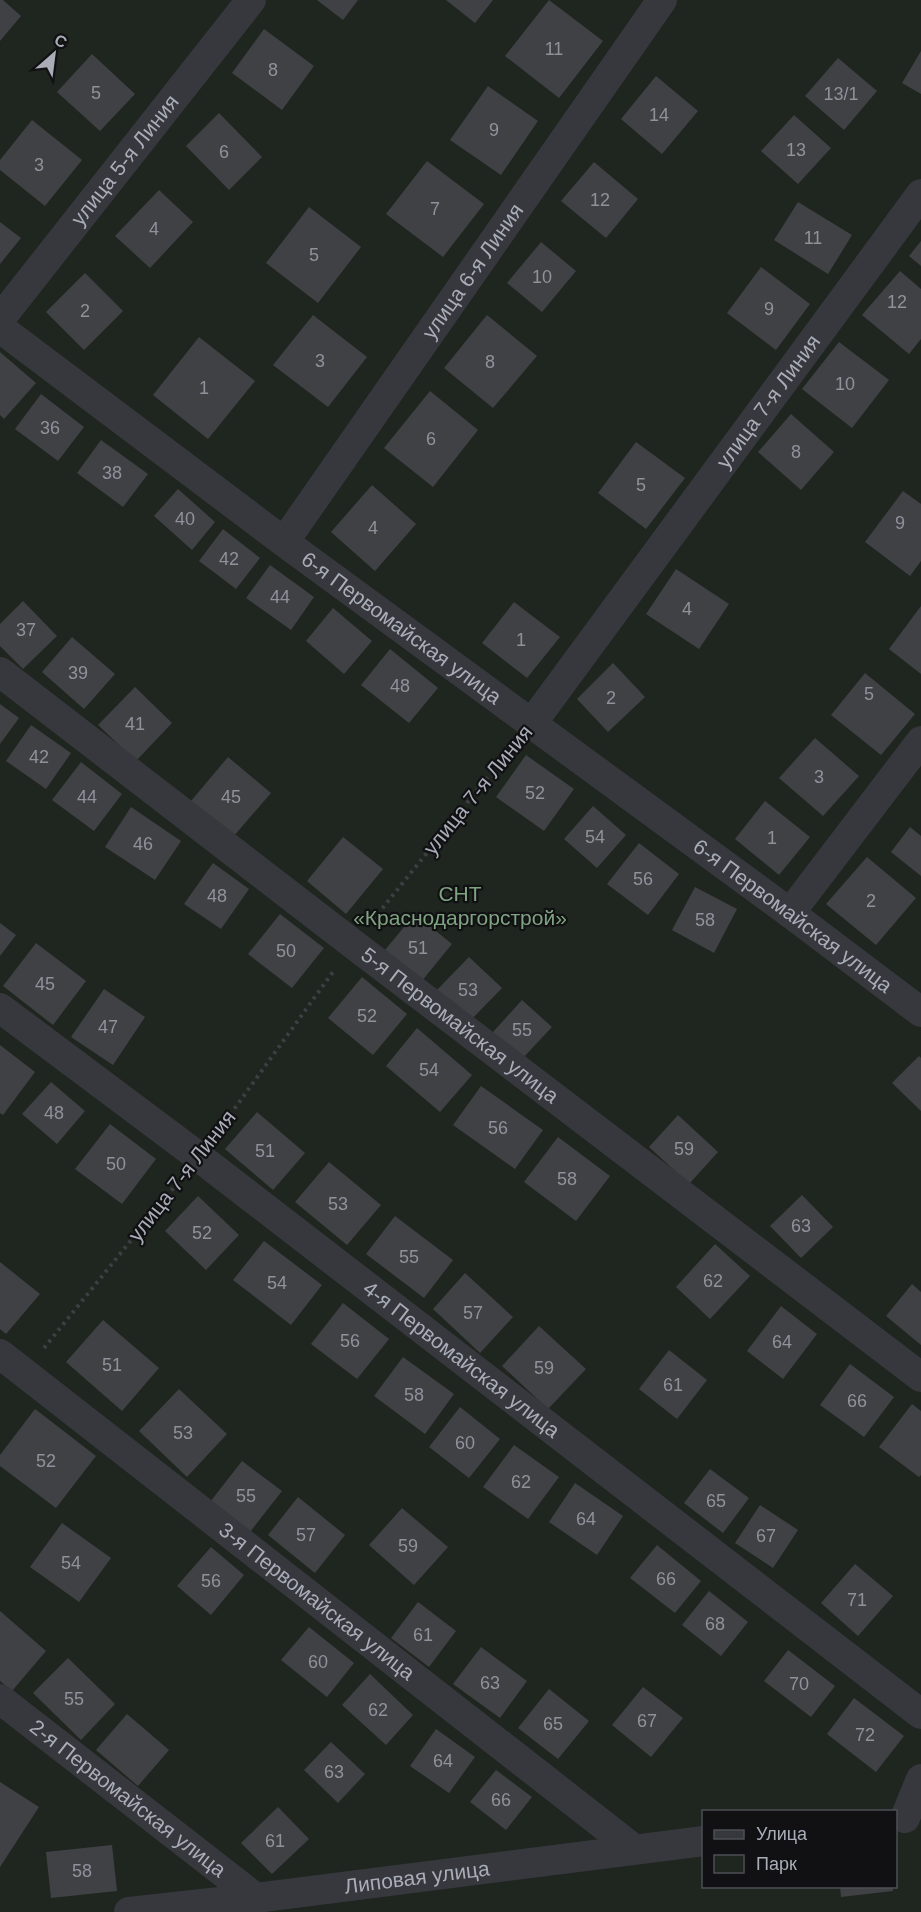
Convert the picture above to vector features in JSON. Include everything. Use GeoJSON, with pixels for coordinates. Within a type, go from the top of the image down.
{"type":"FeatureCollection","features":[{"type":"Feature","properties":{"kind":"street","name":"улица 5-я Линия"},"geometry":{"type":"LineString","coordinates":[[0,319],[250,0]]}},
{"type":"Feature","properties":{"kind":"street","name":"улица 6-я Линия"},"geometry":{"type":"LineString","coordinates":[[284,542],[662,0]]}},
{"type":"Feature","properties":{"kind":"street","name":"улица 7-я Линия"},"geometry":{"type":"LineString","coordinates":[[532,723],[921,194]]}},
{"type":"Feature","properties":{"kind":"street","name":"6-я Первомайская улица"},"geometry":{"type":"LineString","coordinates":[[0,328],[284,542],[790,913],[921,1012]]}},
{"type":"Feature","properties":{"kind":"street","name":"5-я Первомайская улица"},"geometry":{"type":"LineString","coordinates":[[0,672],[921,1377]]}},
{"type":"Feature","properties":{"kind":"street"},"geometry":{"type":"LineString","coordinates":[[790,913],[921,741]]}},
{"type":"Feature","properties":{"kind":"street","name":"4-я Первомайская улица"},"geometry":{"type":"LineString","coordinates":[[0,1008],[199,1157],[921,1714]]}},
{"type":"Feature","properties":{"kind":"street","name":"3-я Первомайская улица"},"geometry":{"type":"LineString","coordinates":[[0,1354],[634,1849]]}},
{"type":"Feature","properties":{"kind":"street","name":"2-я Первомайская улица"},"geometry":{"type":"LineString","coordinates":[[0,1699],[256,1898]]}},
{"type":"Feature","properties":{"kind":"street"},"geometry":{"type":"LineString","coordinates":[[907,1818],[921,1779]]}},
{"type":"Feature","properties":{"kind":"street","name":"Липовая улица"},"geometry":{"type":"LineString","coordinates":[[129,1912],[702,1841]]}},
{"type":"Feature","properties":{"kind":"path","name":"улица 7-я Линия"},"geometry":{"type":"LineString","coordinates":[[24,1373],[199,1157],[353,944],[532,723]]}},
{"type":"Feature","properties":{"kind":"green space","name":"СНТ «Краснодаргорстрой»"},"geometry":{"type":"Polygon","coordinates":[[[0,0],[921,0],[921,1912],[0,1912],[0,0]]]}},
{"type":"Feature","properties":{"kind":"building"},"geometry":{"type":"Polygon","coordinates":[[[0,0],[3,0],[21,16],[0,41],[0,0]]]}},
{"type":"Feature","properties":{"kind":"building"},"geometry":{"type":"Polygon","coordinates":[[[317,0],[358,0],[343,20],[317,0]]]}},
{"type":"Feature","properties":{"kind":"building"},"geometry":{"type":"Polygon","coordinates":[[[446,0],[493,0],[475,23],[446,0]]]}},
{"type":"Feature","properties":{"kind":"building"},"geometry":{"type":"Polygon","coordinates":[[[549,0],[603,41],[559,98],[505,56],[549,0]]]}},
{"type":"Feature","properties":{"kind":"building"},"geometry":{"type":"Polygon","coordinates":[[[264,29],[314,66],[282,110],[232,73],[264,29]]]}},
{"type":"Feature","properties":{"kind":"building"},"geometry":{"type":"Polygon","coordinates":[[[921,51],[921,94],[902,83],[921,51]]]}},
{"type":"Feature","properties":{"kind":"building"},"geometry":{"type":"Polygon","coordinates":[[[92,54],[135,94],[100,131],[57,92],[92,54]]]}},
{"type":"Feature","properties":{"kind":"building"},"geometry":{"type":"Polygon","coordinates":[[[838,58],[877,91],[844,130],[805,96],[838,58]]]}},
{"type":"Feature","properties":{"kind":"building"},"geometry":{"type":"Polygon","coordinates":[[[656,76],[698,111],[662,154],[621,119],[656,76]]]}},
{"type":"Feature","properties":{"kind":"building"},"geometry":{"type":"Polygon","coordinates":[[[488,86],[538,121],[501,175],[450,140],[488,86]]]}},
{"type":"Feature","properties":{"kind":"building"},"geometry":{"type":"Polygon","coordinates":[[[219,113],[262,157],[229,190],[186,146],[219,113]]]}},
{"type":"Feature","properties":{"kind":"building"},"geometry":{"type":"Polygon","coordinates":[[[794,115],[831,148],[798,184],[761,151],[794,115]]]}},
{"type":"Feature","properties":{"kind":"building"},"geometry":{"type":"Polygon","coordinates":[[[32,120],[82,160],[45,206],[0,170],[0,160],[32,120]]]}},
{"type":"Feature","properties":{"kind":"building"},"geometry":{"type":"Polygon","coordinates":[[[427,161],[484,204],[443,257],[386,214],[427,161]]]}},
{"type":"Feature","properties":{"kind":"building"},"geometry":{"type":"Polygon","coordinates":[[[594,162],[638,199],[606,238],[561,201],[594,162]]]}},
{"type":"Feature","properties":{"kind":"building"},"geometry":{"type":"Polygon","coordinates":[[[159,190],[193,222],[150,268],[115,236],[159,190]]]}},
{"type":"Feature","properties":{"kind":"building"},"geometry":{"type":"Polygon","coordinates":[[[798,202],[852,235],[828,274],[774,240],[798,202]]]}},
{"type":"Feature","properties":{"kind":"building"},"geometry":{"type":"Polygon","coordinates":[[[309,207],[361,247],[318,303],[266,263],[309,207]]]}},
{"type":"Feature","properties":{"kind":"building"},"geometry":{"type":"Polygon","coordinates":[[[0,222],[21,238],[0,264],[0,222]]]}},
{"type":"Feature","properties":{"kind":"building"},"geometry":{"type":"Polygon","coordinates":[[[921,241],[921,266],[909,256],[921,241]]]}},
{"type":"Feature","properties":{"kind":"building"},"geometry":{"type":"Polygon","coordinates":[[[541,242],[576,271],[542,312],[507,283],[541,242]]]}},
{"type":"Feature","properties":{"kind":"building"},"geometry":{"type":"Polygon","coordinates":[[[761,267],[810,304],[776,350],[727,313],[761,267]]]}},
{"type":"Feature","properties":{"kind":"building"},"geometry":{"type":"Polygon","coordinates":[[[900,271],[921,289],[921,339],[909,354],[862,315],[900,271]]]}},
{"type":"Feature","properties":{"kind":"building"},"geometry":{"type":"Polygon","coordinates":[[[85,273],[123,311],[84,350],[46,312],[85,273]]]}},
{"type":"Feature","properties":{"kind":"building"},"geometry":{"type":"Polygon","coordinates":[[[313,315],[367,357],[328,407],[273,365],[313,315]]]}},
{"type":"Feature","properties":{"kind":"building"},"geometry":{"type":"Polygon","coordinates":[[[487,315],[537,356],[493,408],[444,368],[487,315]]]}},
{"type":"Feature","properties":{"kind":"building"},"geometry":{"type":"Polygon","coordinates":[[[199,337],[255,381],[208,439],[153,395],[199,337]]]}},
{"type":"Feature","properties":{"kind":"building"},"geometry":{"type":"Polygon","coordinates":[[[839,342],[889,380],[852,428],[802,389],[839,342]]]}},
{"type":"Feature","properties":{"kind":"building"},"geometry":{"type":"Polygon","coordinates":[[[0,352],[36,383],[4,419],[0,415],[0,352]]]}},
{"type":"Feature","properties":{"kind":"building"},"geometry":{"type":"Polygon","coordinates":[[[430,391],[478,430],[433,487],[384,448],[430,391]]]}},
{"type":"Feature","properties":{"kind":"building"},"geometry":{"type":"Polygon","coordinates":[[[41,394],[84,427],[58,461],[15,429],[41,394]]]}},
{"type":"Feature","properties":{"kind":"building"},"geometry":{"type":"Polygon","coordinates":[[[791,414],[834,452],[801,490],[758,452],[791,414]]]}},
{"type":"Feature","properties":{"kind":"building"},"geometry":{"type":"Polygon","coordinates":[[[101,440],[148,474],[123,507],[77,473],[101,440]]]}},
{"type":"Feature","properties":{"kind":"building"},"geometry":{"type":"Polygon","coordinates":[[[636,442],[685,478],[646,529],[598,493],[636,442]]]}},
{"type":"Feature","properties":{"kind":"building"},"geometry":{"type":"Polygon","coordinates":[[[372,485],[416,524],[375,571],[331,532],[372,485]]]}},
{"type":"Feature","properties":{"kind":"building"},"geometry":{"type":"Polygon","coordinates":[[[178,489],[215,522],[192,550],[154,516],[178,489]]]}},
{"type":"Feature","properties":{"kind":"building"},"geometry":{"type":"Polygon","coordinates":[[[903,491],[921,504],[921,561],[910,576],[865,542],[903,491]]]}},
{"type":"Feature","properties":{"kind":"building"},"geometry":{"type":"Polygon","coordinates":[[[223,529],[260,558],[236,589],[199,561],[223,529]]]}},
{"type":"Feature","properties":{"kind":"building"},"geometry":{"type":"Polygon","coordinates":[[[270,565],[314,597],[291,630],[246,598],[270,565]]]}},
{"type":"Feature","properties":{"kind":"building"},"geometry":{"type":"Polygon","coordinates":[[[676,569],[729,604],[699,649],[646,614],[676,569]]]}},
{"type":"Feature","properties":{"kind":"building"},"geometry":{"type":"Polygon","coordinates":[[[23,601],[57,636],[23,669],[0,646],[0,624],[23,601]]]}},
{"type":"Feature","properties":{"kind":"building"},"geometry":{"type":"Polygon","coordinates":[[[514,602],[560,637],[527,678],[482,643],[514,602]]]}},
{"type":"Feature","properties":{"kind":"building"},"geometry":{"type":"Polygon","coordinates":[[[921,606],[921,674],[889,649],[921,606]]]}},
{"type":"Feature","properties":{"kind":"building"},"geometry":{"type":"Polygon","coordinates":[[[333,608],[372,641],[344,674],[306,641],[333,608]]]}},
{"type":"Feature","properties":{"kind":"building"},"geometry":{"type":"Polygon","coordinates":[[[72,637],[115,674],[84,709],[42,672],[72,637]]]}},
{"type":"Feature","properties":{"kind":"building"},"geometry":{"type":"Polygon","coordinates":[[[390,649],[438,688],[409,723],[361,685],[390,649]]]}},
{"type":"Feature","properties":{"kind":"building"},"geometry":{"type":"Polygon","coordinates":[[[613,663],[645,697],[608,732],[577,699],[613,663]]]}},
{"type":"Feature","properties":{"kind":"building"},"geometry":{"type":"Polygon","coordinates":[[[865,673],[915,714],[881,755],[831,715],[865,673]]]}},
{"type":"Feature","properties":{"kind":"building"},"geometry":{"type":"Polygon","coordinates":[[[135,687],[172,723],[136,761],[98,725],[135,687]]]}},
{"type":"Feature","properties":{"kind":"building"},"geometry":{"type":"Polygon","coordinates":[[[0,704],[19,718],[0,744],[0,704]]]}},
{"type":"Feature","properties":{"kind":"building"},"geometry":{"type":"Polygon","coordinates":[[[31,725],[71,753],[46,789],[6,761],[31,725]]]}},
{"type":"Feature","properties":{"kind":"building"},"geometry":{"type":"Polygon","coordinates":[[[815,738],[859,776],[823,816],[779,778],[815,738]]]}},
{"type":"Feature","properties":{"kind":"building"},"geometry":{"type":"Polygon","coordinates":[[[526,755],[574,789],[544,831],[496,797],[526,755]]]}},
{"type":"Feature","properties":{"kind":"building"},"geometry":{"type":"Polygon","coordinates":[[[228,757],[271,793],[233,837],[191,801],[228,757]]]}},
{"type":"Feature","properties":{"kind":"building"},"geometry":{"type":"Polygon","coordinates":[[[81,762],[122,794],[94,831],[52,800],[81,762]]]}},
{"type":"Feature","properties":{"kind":"building"},"geometry":{"type":"Polygon","coordinates":[[[765,801],[810,837],[779,875],[735,839],[765,801]]]}},
{"type":"Feature","properties":{"kind":"building"},"geometry":{"type":"Polygon","coordinates":[[[593,806],[626,835],[597,868],[564,839],[593,806]]]}},
{"type":"Feature","properties":{"kind":"building"},"geometry":{"type":"Polygon","coordinates":[[[131,807],[181,841],[155,880],[105,847],[131,807]]]}},
{"type":"Feature","properties":{"kind":"building"},"geometry":{"type":"Polygon","coordinates":[[[910,827],[921,836],[921,876],[891,852],[910,827]]]}},
{"type":"Feature","properties":{"kind":"building"},"geometry":{"type":"Polygon","coordinates":[[[343,837],[383,869],[346,914],[307,881],[343,837]]]}},
{"type":"Feature","properties":{"kind":"building"},"geometry":{"type":"Polygon","coordinates":[[[639,843],[679,874],[648,915],[607,884],[639,843]]]}},
{"type":"Feature","properties":{"kind":"building"},"geometry":{"type":"Polygon","coordinates":[[[867,857],[916,898],[876,945],[826,904],[867,857]]]}},
{"type":"Feature","properties":{"kind":"building"},"geometry":{"type":"Polygon","coordinates":[[[213,863],[249,889],[221,929],[184,904],[213,863]]]}},
{"type":"Feature","properties":{"kind":"building"},"geometry":{"type":"Polygon","coordinates":[[[695,887],[737,909],[714,953],[672,930],[695,887]]]}},
{"type":"Feature","properties":{"kind":"building"},"geometry":{"type":"Polygon","coordinates":[[[280,914],[324,948],[292,988],[248,954],[280,914]]]}},
{"type":"Feature","properties":{"kind":"building"},"geometry":{"type":"Polygon","coordinates":[[[415,914],[452,944],[421,982],[384,951],[415,914]]]}},
{"type":"Feature","properties":{"kind":"building"},"geometry":{"type":"Polygon","coordinates":[[[0,923],[16,935],[0,956],[0,923]]]}},
{"type":"Feature","properties":{"kind":"building"},"geometry":{"type":"Polygon","coordinates":[[[36,943],[86,981],[53,1025],[3,986],[36,943]]]}},
{"type":"Feature","properties":{"kind":"building"},"geometry":{"type":"Polygon","coordinates":[[[469,957],[502,988],[468,1023],[435,992],[469,957]]]}},
{"type":"Feature","properties":{"kind":"building"},"geometry":{"type":"Polygon","coordinates":[[[362,977],[407,1014],[373,1055],[328,1018],[362,977]]]}},
{"type":"Feature","properties":{"kind":"building"},"geometry":{"type":"Polygon","coordinates":[[[104,989],[145,1017],[113,1065],[71,1037],[104,989]]]}},
{"type":"Feature","properties":{"kind":"building"},"geometry":{"type":"Polygon","coordinates":[[[522,1000],[552,1027],[522,1059],[493,1032],[522,1000]]]}},
{"type":"Feature","properties":{"kind":"building"},"geometry":{"type":"Polygon","coordinates":[[[417,1028],[472,1075],[440,1112],[386,1066],[417,1028]]]}},
{"type":"Feature","properties":{"kind":"building"},"geometry":{"type":"Polygon","coordinates":[[[0,1045],[35,1072],[3,1115],[0,1113],[0,1045]]]}},
{"type":"Feature","properties":{"kind":"building"},"geometry":{"type":"Polygon","coordinates":[[[919,1056],[921,1058],[921,1111],[892,1083],[919,1056]]]}},
{"type":"Feature","properties":{"kind":"building"},"geometry":{"type":"Polygon","coordinates":[[[51,1082],[85,1111],[57,1144],[22,1114],[51,1082]]]}},
{"type":"Feature","properties":{"kind":"building"},"geometry":{"type":"Polygon","coordinates":[[[481,1086],[543,1130],[515,1169],[453,1125],[481,1086]]]}},
{"type":"Feature","properties":{"kind":"building"},"geometry":{"type":"Polygon","coordinates":[[[257,1112],[305,1153],[273,1190],[225,1149],[257,1112]]]}},
{"type":"Feature","properties":{"kind":"building"},"geometry":{"type":"Polygon","coordinates":[[[678,1115],[718,1152],[689,1184],[649,1147],[678,1115]]]}},
{"type":"Feature","properties":{"kind":"building"},"geometry":{"type":"Polygon","coordinates":[[[110,1124],[156,1159],[122,1204],[75,1169],[110,1124]]]}},
{"type":"Feature","properties":{"kind":"building"},"geometry":{"type":"Polygon","coordinates":[[[558,1137],[610,1176],[576,1221],[524,1182],[558,1137]]]}},
{"type":"Feature","properties":{"kind":"building"},"geometry":{"type":"Polygon","coordinates":[[[329,1162],[381,1205],[347,1245],[295,1202],[329,1162]]]}},
{"type":"Feature","properties":{"kind":"building"},"geometry":{"type":"Polygon","coordinates":[[[802,1195],[833,1227],[801,1258],[770,1226],[802,1195]]]}},
{"type":"Feature","properties":{"kind":"building"},"geometry":{"type":"Polygon","coordinates":[[[198,1196],[239,1235],[206,1270],[165,1231],[198,1196]]]}},
{"type":"Feature","properties":{"kind":"building"},"geometry":{"type":"Polygon","coordinates":[[[395,1216],[453,1260],[424,1298],[366,1254],[395,1216]]]}},
{"type":"Feature","properties":{"kind":"building"},"geometry":{"type":"Polygon","coordinates":[[[264,1241],[322,1285],[291,1325],[233,1280],[264,1241]]]}},
{"type":"Feature","properties":{"kind":"building"},"geometry":{"type":"Polygon","coordinates":[[[715,1244],[750,1276],[710,1319],[676,1287],[715,1244]]]}},
{"type":"Feature","properties":{"kind":"building"},"geometry":{"type":"Polygon","coordinates":[[[0,1262],[40,1294],[6,1334],[0,1329],[0,1262]]]}},
{"type":"Feature","properties":{"kind":"building"},"geometry":{"type":"Polygon","coordinates":[[[465,1273],[513,1317],[480,1353],[433,1309],[465,1273]]]}},
{"type":"Feature","properties":{"kind":"building"},"geometry":{"type":"Polygon","coordinates":[[[912,1284],[921,1292],[921,1345],[886,1316],[912,1284]]]}},
{"type":"Feature","properties":{"kind":"building"},"geometry":{"type":"Polygon","coordinates":[[[343,1303],[389,1339],[357,1379],[311,1344],[343,1303]]]}},
{"type":"Feature","properties":{"kind":"building"},"geometry":{"type":"Polygon","coordinates":[[[781,1306],[817,1334],[783,1379],[747,1351],[781,1306]]]}},
{"type":"Feature","properties":{"kind":"building"},"geometry":{"type":"Polygon","coordinates":[[[103,1320],[159,1368],[122,1411],[66,1362],[103,1320]]]}},
{"type":"Feature","properties":{"kind":"building"},"geometry":{"type":"Polygon","coordinates":[[[539,1326],[586,1369],[548,1409],[502,1366],[539,1326]]]}},
{"type":"Feature","properties":{"kind":"building"},"geometry":{"type":"Polygon","coordinates":[[[669,1350],[707,1380],[677,1419],[639,1389],[669,1350]]]}},
{"type":"Feature","properties":{"kind":"building"},"geometry":{"type":"Polygon","coordinates":[[[403,1357],[454,1394],[425,1434],[374,1396],[403,1357]]]}},
{"type":"Feature","properties":{"kind":"building"},"geometry":{"type":"Polygon","coordinates":[[[850,1364],[894,1397],[864,1437],[820,1405],[850,1364]]]}},
{"type":"Feature","properties":{"kind":"building"},"geometry":{"type":"Polygon","coordinates":[[[179,1389],[227,1434],[187,1477],[139,1431],[179,1389]]]}},
{"type":"Feature","properties":{"kind":"building"},"geometry":{"type":"Polygon","coordinates":[[[912,1404],[921,1411],[921,1475],[919,1477],[879,1447],[912,1404]]]}},
{"type":"Feature","properties":{"kind":"building"},"geometry":{"type":"Polygon","coordinates":[[[460,1407],[500,1439],[469,1478],[429,1447],[460,1407]]]}},
{"type":"Feature","properties":{"kind":"building"},"geometry":{"type":"Polygon","coordinates":[[[35,1409],[96,1456],[56,1508],[0,1466],[0,1455],[35,1409]]]}},
{"type":"Feature","properties":{"kind":"building"},"geometry":{"type":"Polygon","coordinates":[[[514,1445],[559,1477],[528,1519],[483,1487],[514,1445]]]}},
{"type":"Feature","properties":{"kind":"building"},"geometry":{"type":"Polygon","coordinates":[[[242,1461],[282,1491],[250,1532],[210,1502],[242,1461]]]}},
{"type":"Feature","properties":{"kind":"building"},"geometry":{"type":"Polygon","coordinates":[[[710,1469],[749,1498],[723,1533],[684,1503],[710,1469]]]}},
{"type":"Feature","properties":{"kind":"building"},"geometry":{"type":"Polygon","coordinates":[[[575,1483],[623,1516],[597,1555],[549,1522],[575,1483]]]}},
{"type":"Feature","properties":{"kind":"building"},"geometry":{"type":"Polygon","coordinates":[[[298,1497],[345,1535],[315,1573],[268,1535],[298,1497]]]}},
{"type":"Feature","properties":{"kind":"building"},"geometry":{"type":"Polygon","coordinates":[[[760,1505],[798,1530],[773,1568],[735,1543],[760,1505]]]}},
{"type":"Feature","properties":{"kind":"building"},"geometry":{"type":"Polygon","coordinates":[[[402,1508],[448,1547],[414,1585],[369,1545],[402,1508]]]}},
{"type":"Feature","properties":{"kind":"building"},"geometry":{"type":"Polygon","coordinates":[[[62,1523],[111,1558],[79,1602],[30,1567],[62,1523]]]}},
{"type":"Feature","properties":{"kind":"building"},"geometry":{"type":"Polygon","coordinates":[[[657,1545],[701,1581],[675,1613],[630,1578],[657,1545]]]}},
{"type":"Feature","properties":{"kind":"building"},"geometry":{"type":"Polygon","coordinates":[[[211,1547],[244,1575],[211,1615],[177,1586],[211,1547]]]}},
{"type":"Feature","properties":{"kind":"building"},"geometry":{"type":"Polygon","coordinates":[[[855,1564],[893,1596],[858,1636],[821,1603],[855,1564]]]}},
{"type":"Feature","properties":{"kind":"building"},"geometry":{"type":"Polygon","coordinates":[[[709,1591],[748,1622],[721,1656],[682,1625],[709,1591]]]}},
{"type":"Feature","properties":{"kind":"building"},"geometry":{"type":"Polygon","coordinates":[[[418,1602],[456,1631],[429,1667],[391,1638],[418,1602]]]}},
{"type":"Feature","properties":{"kind":"building"},"geometry":{"type":"Polygon","coordinates":[[[0,1611],[46,1651],[12,1691],[0,1681],[0,1611]]]}},
{"type":"Feature","properties":{"kind":"building"},"geometry":{"type":"Polygon","coordinates":[[[309,1627],[354,1663],[327,1697],[281,1660],[309,1627]]]}},
{"type":"Feature","properties":{"kind":"building"},"geometry":{"type":"Polygon","coordinates":[[[481,1647],[527,1681],[500,1718],[453,1684],[481,1647]]]}},
{"type":"Feature","properties":{"kind":"building"},"geometry":{"type":"Polygon","coordinates":[[[788,1650],[835,1686],[811,1717],[764,1681],[788,1650]]]}},
{"type":"Feature","properties":{"kind":"building"},"geometry":{"type":"Polygon","coordinates":[[[68,1658],[115,1704],[81,1740],[33,1693],[68,1658]]]}},
{"type":"Feature","properties":{"kind":"building"},"geometry":{"type":"Polygon","coordinates":[[[370,1674],[413,1715],[386,1745],[342,1705],[370,1674]]]}},
{"type":"Feature","properties":{"kind":"building"},"geometry":{"type":"Polygon","coordinates":[[[643,1687],[683,1718],[651,1757],[612,1725],[643,1687]]]}},
{"type":"Feature","properties":{"kind":"building"},"geometry":{"type":"Polygon","coordinates":[[[549,1689],[589,1721],[558,1759],[518,1728],[549,1689]]]}},
{"type":"Feature","properties":{"kind":"building"},"geometry":{"type":"Polygon","coordinates":[[[854,1698],[904,1736],[876,1772],[827,1734],[854,1698]]]}},
{"type":"Feature","properties":{"kind":"building"},"geometry":{"type":"Polygon","coordinates":[[[127,1714],[169,1750],[138,1786],[96,1750],[127,1714]]]}},
{"type":"Feature","properties":{"kind":"building"},"geometry":{"type":"Polygon","coordinates":[[[436,1729],[475,1757],[449,1793],[410,1766],[436,1729]]]}},
{"type":"Feature","properties":{"kind":"building"},"geometry":{"type":"Polygon","coordinates":[[[331,1742],[365,1774],[338,1803],[304,1770],[331,1742]]]}},
{"type":"Feature","properties":{"kind":"building"},"geometry":{"type":"Polygon","coordinates":[[[496,1770],[532,1797],[506,1830],[470,1802],[496,1770]]]}},
{"type":"Feature","properties":{"kind":"building"},"geometry":{"type":"Polygon","coordinates":[[[0,1782],[39,1807],[0,1867],[0,1782]]]}},
{"type":"Feature","properties":{"kind":"building"},"geometry":{"type":"Polygon","coordinates":[[[278,1807],[309,1839],[272,1874],[241,1843],[278,1807]]]}},
{"type":"Feature","properties":{"kind":"building"},"geometry":{"type":"Polygon","coordinates":[[[112,1845],[117,1891],[51,1898],[46,1852],[112,1845]]]}},
{"type":"Feature","properties":{"kind":"building"},"geometry":{"type":"Polygon","coordinates":[[[840,1888],[893,1888],[893,1891],[841,1897],[840,1888]]]}}]}
